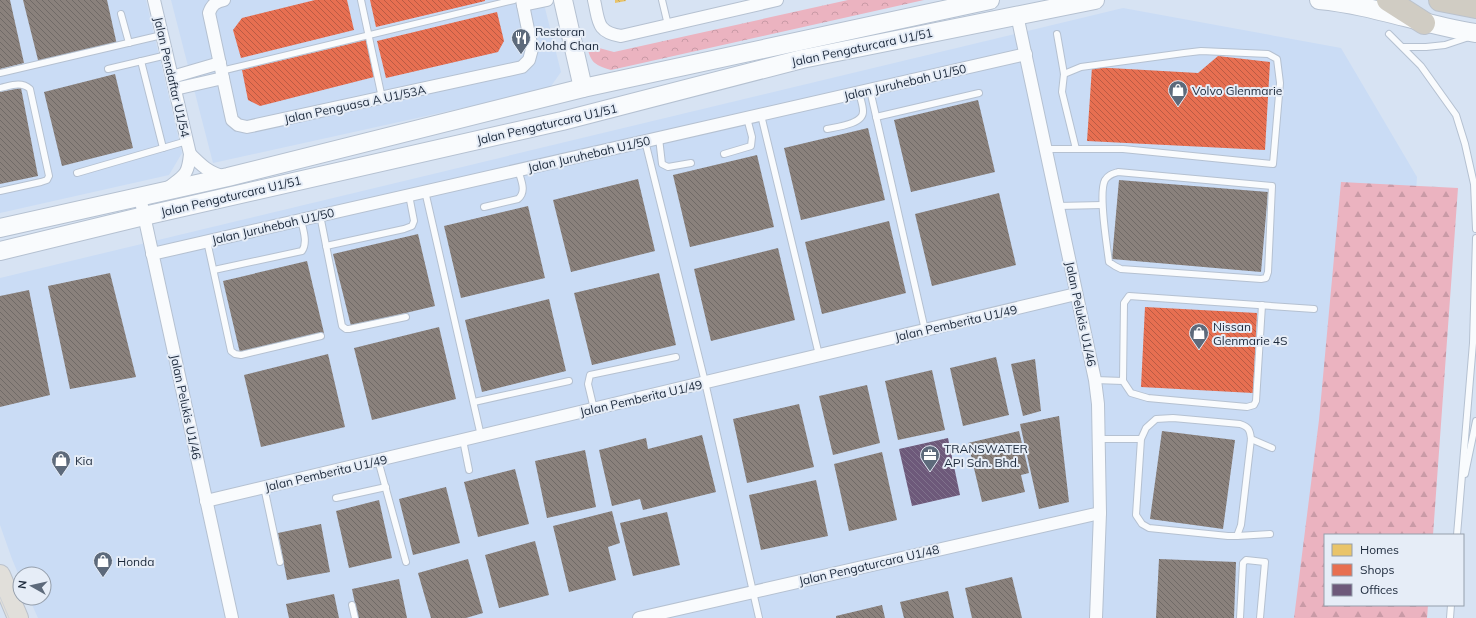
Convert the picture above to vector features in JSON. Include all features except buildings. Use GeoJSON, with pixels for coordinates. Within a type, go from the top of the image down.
{"type":"FeatureCollection","features":[{"type":"Feature","properties":{"kind":"highway"},"geometry":{"type":"LineString","coordinates":[[1388,0],[1424,23]]}},
{"type":"Feature","properties":{"kind":"highway"},"geometry":{"type":"LineString","coordinates":[[1440,0],[1476,7]]}},
{"type":"Feature","properties":{"kind":"main road"},"geometry":{"type":"LineString","coordinates":[[562,121],[572,109],[581,79],[563,0]]}},
{"type":"Feature","properties":{"kind":"main road","name":"Jalan Pengaturcara U1/51"},"geometry":{"type":"LineString","coordinates":[[0,228],[228,177],[562,93],[581,79],[601,84],[990,0]]}},
{"type":"Feature","properties":{"kind":"main road","name":"Jalan Pengaturcara U1/51"},"geometry":{"type":"LineString","coordinates":[[0,251],[144,216],[562,121],[802,59],[1095,0]]}},
{"type":"Feature","properties":{"kind":"main road"},"geometry":{"type":"LineString","coordinates":[[1319,0],[1386,12],[1424,23],[1476,34]]}},
{"type":"Feature","properties":{"kind":"main road"},"geometry":{"type":"LineString","coordinates":[[581,79],[605,99],[631,104]]}},
{"type":"Feature","properties":{"kind":"main road"},"geometry":{"type":"LineString","coordinates":[[0,575],[18,618]]}},
{"type":"Feature","properties":{"kind":"street","name":"Jalan Pendaftar U1/54"},"geometry":{"type":"LineString","coordinates":[[154,0],[190,154],[189,168],[185,175],[162,192]]}},
{"type":"Feature","properties":{"kind":"street","name":"Jalan Penguasa A U1/53A"},"geometry":{"type":"LineString","coordinates":[[224,0],[217,2],[212,6],[210,12],[232,120],[238,125],[247,127],[522,67],[529,60],[532,49],[519,2]]}},
{"type":"Feature","properties":{"kind":"street"},"geometry":{"type":"LineString","coordinates":[[519,2],[547,0]]}},
{"type":"Feature","properties":{"kind":"street"},"geometry":{"type":"LineString","coordinates":[[594,0],[600,27],[610,34],[621,36],[757,2],[777,0]]}},
{"type":"Feature","properties":{"kind":"street","name":"Jalan Pelukis U1/46"},"geometry":{"type":"LineString","coordinates":[[1017,15],[1058,206],[1098,404],[1100,512],[1096,618]]}},
{"type":"Feature","properties":{"kind":"street","name":"Jalan Juruhebah U1/50"},"geometry":{"type":"LineString","coordinates":[[152,254],[1026,54]]}},
{"type":"Feature","properties":{"kind":"street"},"geometry":{"type":"LineString","coordinates":[[172,77],[221,71]]}},
{"type":"Feature","properties":{"kind":"street"},"geometry":{"type":"LineString","coordinates":[[174,89],[221,71]]}},
{"type":"Feature","properties":{"kind":"street","name":"Jalan Pendaftar U1/54"},"geometry":{"type":"LineString","coordinates":[[190,154],[206,169],[215,174],[228,177]]}},
{"type":"Feature","properties":{"kind":"street","name":"Jalan Pelukis U1/46"},"geometry":{"type":"LineString","coordinates":[[140,197],[232,618]]}},
{"type":"Feature","properties":{"kind":"street","name":"Jalan Pemberita U1/49"},"geometry":{"type":"LineString","coordinates":[[206,501],[1076,294]]}},
{"type":"Feature","properties":{"kind":"street","name":"Jalan Pengaturcara U1/48"},"geometry":{"type":"LineString","coordinates":[[639,618],[1100,512]]}},
{"type":"Feature","properties":{"kind":"lane"},"geometry":{"type":"LineString","coordinates":[[361,0],[382,98]]}},
{"type":"Feature","properties":{"kind":"lane"},"geometry":{"type":"LineString","coordinates":[[662,0],[668,25]]}},
{"type":"Feature","properties":{"kind":"lane"},"geometry":{"type":"LineString","coordinates":[[221,71],[369,35],[519,2]]}},
{"type":"Feature","properties":{"kind":"lane"},"geometry":{"type":"LineString","coordinates":[[121,14],[129,43]]}},
{"type":"Feature","properties":{"kind":"lane"},"geometry":{"type":"LineString","coordinates":[[1057,34],[1064,74],[1062,92],[1076,149]]}},
{"type":"Feature","properties":{"kind":"lane"},"geometry":{"type":"LineString","coordinates":[[1389,34],[1421,66],[1456,115],[1465,144],[1474,184],[1476,229]]}},
{"type":"Feature","properties":{"kind":"lane"},"geometry":{"type":"LineString","coordinates":[[1403,48],[1445,45],[1476,34]]}},
{"type":"Feature","properties":{"kind":"lane"},"geometry":{"type":"LineString","coordinates":[[0,73],[162,36]]}},
{"type":"Feature","properties":{"kind":"lane"},"geometry":{"type":"LineString","coordinates":[[1046,149],[1123,149],[1273,164],[1280,83],[1277,59],[1268,54],[1201,51],[1184,52],[1081,67],[1064,74]]}},
{"type":"Feature","properties":{"kind":"lane"},"geometry":{"type":"LineString","coordinates":[[108,69],[167,55]]}},
{"type":"Feature","properties":{"kind":"lane"},"geometry":{"type":"LineString","coordinates":[[141,62],[163,148]]}},
{"type":"Feature","properties":{"kind":"lane"},"geometry":{"type":"LineString","coordinates":[[0,88],[19,84],[25,85],[30,89],[49,176],[47,180],[41,182],[0,191]]}},
{"type":"Feature","properties":{"kind":"lane"},"geometry":{"type":"LineString","coordinates":[[864,91],[876,117],[925,330]]}},
{"type":"Feature","properties":{"kind":"lane"},"geometry":{"type":"LineString","coordinates":[[827,129],[859,121],[864,110],[864,91]]}},
{"type":"Feature","properties":{"kind":"lane"},"geometry":{"type":"LineString","coordinates":[[876,117],[979,93]]}},
{"type":"Feature","properties":{"kind":"lane"},"geometry":{"type":"LineString","coordinates":[[761,115],[819,355]]}},
{"type":"Feature","properties":{"kind":"lane"},"geometry":{"type":"LineString","coordinates":[[724,154],[751,146],[752,137],[747,118]]}},
{"type":"Feature","properties":{"kind":"lane"},"geometry":{"type":"LineString","coordinates":[[659,138],[662,164],[668,167],[691,163]]}},
{"type":"Feature","properties":{"kind":"lane"},"geometry":{"type":"LineString","coordinates":[[77,173],[186,141]]}},
{"type":"Feature","properties":{"kind":"lane"},"geometry":{"type":"LineString","coordinates":[[645,141],[705,382],[759,618]]}},
{"type":"Feature","properties":{"kind":"lane"},"geometry":{"type":"LineString","coordinates":[[484,207],[518,199],[522,196],[523,189],[518,170]]}},
{"type":"Feature","properties":{"kind":"lane"},"geometry":{"type":"LineString","coordinates":[[1118,172],[1272,186],[1268,272],[1266,278],[1261,279],[1121,269],[1109,262],[1102,205],[1104,181],[1110,174],[1118,172]]}},
{"type":"Feature","properties":{"kind":"lane"},"geometry":{"type":"LineString","coordinates":[[425,192],[481,436]]}},
{"type":"Feature","properties":{"kind":"lane"},"geometry":{"type":"LineString","coordinates":[[326,246],[412,226],[414,221],[409,195]]}},
{"type":"Feature","properties":{"kind":"lane"},"geometry":{"type":"LineString","coordinates":[[1058,206],[1102,205]]}},
{"type":"Feature","properties":{"kind":"lane"},"geometry":{"type":"LineString","coordinates":[[320,215],[342,326],[349,329],[406,318]]}},
{"type":"Feature","properties":{"kind":"lane"},"geometry":{"type":"LineString","coordinates":[[214,270],[302,251],[305,247],[301,220]]}},
{"type":"Feature","properties":{"kind":"lane"},"geometry":{"type":"LineString","coordinates":[[1457,534],[1473,343],[1476,238]]}},
{"type":"Feature","properties":{"kind":"lane"},"geometry":{"type":"LineString","coordinates":[[207,241],[231,351],[235,354],[241,355],[321,336]]}},
{"type":"Feature","properties":{"kind":"lane"},"geometry":{"type":"LineString","coordinates":[[1262,305],[1256,401],[1254,405],[1247,407],[1148,398],[1131,393],[1123,381],[1124,303],[1129,296],[1262,305],[1314,309]]}},
{"type":"Feature","properties":{"kind":"lane"},"geometry":{"type":"LineString","coordinates":[[594,409],[588,384],[590,375],[676,357]]}},
{"type":"Feature","properties":{"kind":"lane"},"geometry":{"type":"LineString","coordinates":[[1094,380],[1123,381]]}},
{"type":"Feature","properties":{"kind":"lane"},"geometry":{"type":"LineString","coordinates":[[474,402],[569,381]]}},
{"type":"Feature","properties":{"kind":"lane"},"geometry":{"type":"LineString","coordinates":[[1237,536],[1241,525],[1251,439],[1250,430],[1247,426],[1240,424],[1173,418],[1156,419],[1146,428],[1141,439],[1136,515],[1142,524],[1149,528],[1228,536],[1237,536],[1270,534]]}},
{"type":"Feature","properties":{"kind":"lane"},"geometry":{"type":"LineString","coordinates":[[1460,499],[1476,421]]}},
{"type":"Feature","properties":{"kind":"lane"},"geometry":{"type":"LineString","coordinates":[[1099,439],[1141,439]]}},
{"type":"Feature","properties":{"kind":"lane"},"geometry":{"type":"LineString","coordinates":[[1251,439],[1272,448]]}},
{"type":"Feature","properties":{"kind":"lane"},"geometry":{"type":"LineString","coordinates":[[462,440],[469,470]]}},
{"type":"Feature","properties":{"kind":"lane"},"geometry":{"type":"LineString","coordinates":[[378,460],[406,562]]}},
{"type":"Feature","properties":{"kind":"lane"},"geometry":{"type":"LineString","coordinates":[[336,498],[386,486]]}},
{"type":"Feature","properties":{"kind":"lane"},"geometry":{"type":"LineString","coordinates":[[264,488],[280,562]]}},
{"type":"Feature","properties":{"kind":"lane"},"geometry":{"type":"LineString","coordinates":[[1240,618],[1243,563],[1246,560],[1265,562],[1260,618]]}},
{"type":"Feature","properties":{"kind":"lane"},"geometry":{"type":"LineString","coordinates":[[352,605],[355,618]]}},
{"type":"Feature","properties":{"kind":"lane"},"geometry":{"type":"LineString","coordinates":[[1450,618],[1451,606]]}},
{"type":"Feature","properties":{"kind":"shaded area"},"geometry":{"type":"Polygon","coordinates":[[[0,0],[146,0],[182,153],[169,175],[0,213],[0,0]]]}},
{"type":"Feature","properties":{"kind":"shaded area"},"geometry":{"type":"Polygon","coordinates":[[[171,0],[543,0],[561,72],[549,89],[213,163],[171,0]]]}},
{"type":"Feature","properties":{"kind":"shaded area"},"geometry":{"type":"Polygon","coordinates":[[[1123,8],[1341,48],[1417,177],[1393,534],[1324,534],[1324,606],[1387,618],[38,618],[33,606],[52,606],[52,566],[15,566],[0,525],[0,278],[1123,8]]]}},
{"type":"Feature","properties":{"kind":"green space"},"geometry":{"type":"Polygon","coordinates":[[[848,0],[924,0],[611,70],[596,64],[593,61],[586,43],[614,52],[848,0]]]}},
{"type":"Feature","properties":{"kind":"green space"},"geometry":{"type":"Polygon","coordinates":[[[1341,182],[1458,188],[1433,534],[1324,534],[1324,606],[1428,606],[1427,618],[1294,618],[1319,420],[1341,182]]]}},
{"type":"Feature","properties":{"kind":"tram line"},"geometry":{"type":"LineString","coordinates":[[0,597],[9,618]]}},
{"type":"Feature","properties":{"kind":"place","name":"Restoran Mohd Chan"},"geometry":{"type":"Point","coordinates":[521,55]}},
{"type":"Feature","properties":{"kind":"place","name":"Volvo Glenmarie"},"geometry":{"type":"Point","coordinates":[1178,107]}},
{"type":"Feature","properties":{"kind":"place","name":"Nissan Glenmarie 4S"},"geometry":{"type":"Point","coordinates":[1199,350]}},
{"type":"Feature","properties":{"kind":"place","name":"TRANSWATER API Sdn. Bhd."},"geometry":{"type":"Point","coordinates":[930,472]}},
{"type":"Feature","properties":{"kind":"place","name":"Kia"},"geometry":{"type":"Point","coordinates":[61,477]}},
{"type":"Feature","properties":{"kind":"place","name":"Honda"},"geometry":{"type":"Point","coordinates":[103,578]}}]}
